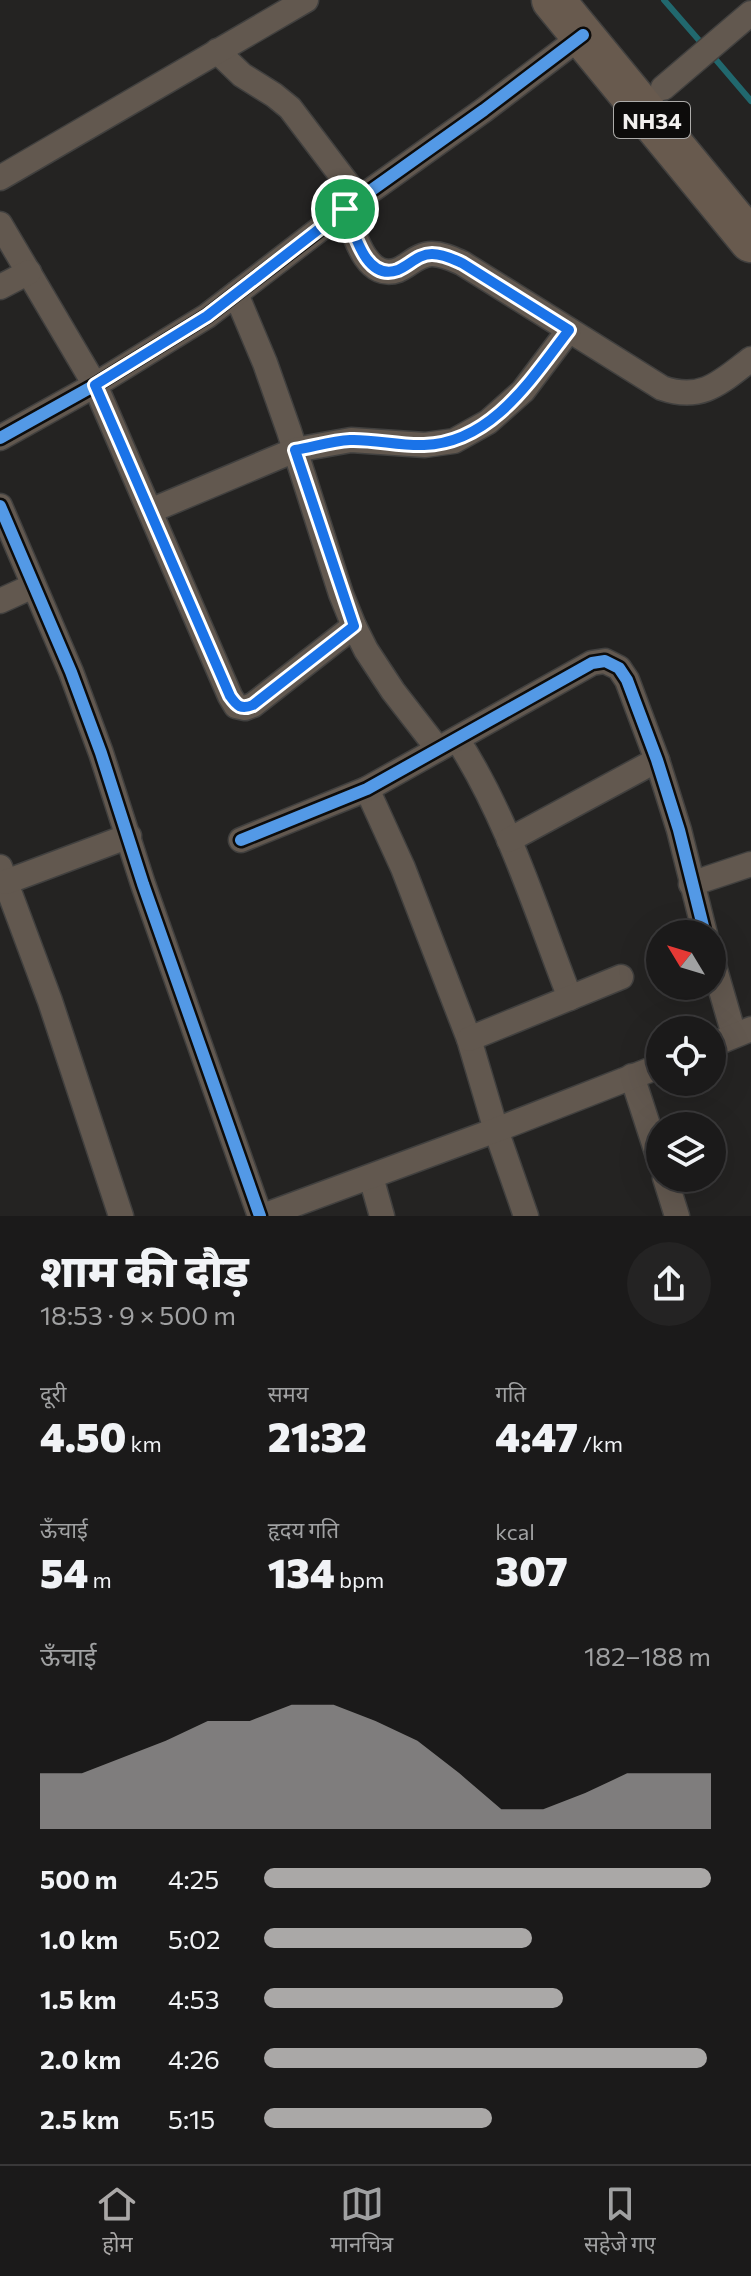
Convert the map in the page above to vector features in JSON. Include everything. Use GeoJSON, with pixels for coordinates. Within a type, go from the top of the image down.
{"type":"FeatureCollection","features":[{"type":"Feature","properties":{"kind":"highway","name":"NH34"},"geometry":{"type":"LineString","coordinates":[[553,0],[690,66],[751,196]]}},
{"type":"Feature","properties":{"kind":"highway","name":"NH34"},"geometry":{"type":"LineString","coordinates":[[587,18],[751,241]]}},
{"type":"Feature","properties":{"kind":"street"},"geometry":{"type":"LineString","coordinates":[[2,173],[306,0]]}},
{"type":"Feature","properties":{"kind":"street"},"geometry":{"type":"LineString","coordinates":[[690,66],[751,13]]}},
{"type":"Feature","properties":{"kind":"street"},"geometry":{"type":"LineString","coordinates":[[0,438],[95,385],[207,316],[352,204],[484,110],[587,18]]}},
{"type":"Feature","properties":{"kind":"street"},"geometry":{"type":"LineString","coordinates":[[217,51],[242,75],[290,108],[352,204],[360,248],[370,263],[381,271],[397,270],[413,259],[429,254],[446,256],[662,388],[677,393],[697,393],[715,386],[751,359]]}},
{"type":"Feature","properties":{"kind":"street"},"geometry":{"type":"LineString","coordinates":[[0,224],[95,385],[236,706],[245,708],[253,705],[354,626]]}},
{"type":"Feature","properties":{"kind":"street"},"geometry":{"type":"LineString","coordinates":[[0,287],[29,272]]}},
{"type":"Feature","properties":{"kind":"street"},"geometry":{"type":"LineString","coordinates":[[236,294],[265,363],[354,626],[393,691],[479,775],[509,840],[570,998]]}},
{"type":"Feature","properties":{"kind":"street"},"geometry":{"type":"LineString","coordinates":[[150,511],[295,450],[351,440],[425,445],[454,441],[488,422],[523,391],[569,330]]}},
{"type":"Feature","properties":{"kind":"street"},"geometry":{"type":"LineString","coordinates":[[0,506],[71,672],[262,1216],[646,1071]]}},
{"type":"Feature","properties":{"kind":"street"},"geometry":{"type":"LineString","coordinates":[[0,601],[33,586]]}},
{"type":"Feature","properties":{"kind":"street"},"geometry":{"type":"LineString","coordinates":[[241,840],[367,789],[592,663],[605,661],[619,668],[627,680],[657,760],[679,830],[701,920]]}},
{"type":"Feature","properties":{"kind":"street"},"geometry":{"type":"LineString","coordinates":[[509,840],[657,760]]}},
{"type":"Feature","properties":{"kind":"street"},"geometry":{"type":"LineString","coordinates":[[367,789],[403,868],[469,1039],[526,1216]]}},
{"type":"Feature","properties":{"kind":"street"},"geometry":{"type":"LineString","coordinates":[[121,1216],[50,1001],[3,874],[129,836]]}},
{"type":"Feature","properties":{"kind":"street"},"geometry":{"type":"LineString","coordinates":[[691,884],[751,864]]}},
{"type":"Feature","properties":{"kind":"street"},"geometry":{"type":"LineString","coordinates":[[469,1039],[621,977]]}},
{"type":"Feature","properties":{"kind":"street"},"geometry":{"type":"LineString","coordinates":[[723,1000],[732,1036]]}},
{"type":"Feature","properties":{"kind":"street"},"geometry":{"type":"LineString","coordinates":[[632,1076],[646,1119]]}},
{"type":"Feature","properties":{"kind":"street"},"geometry":{"type":"LineString","coordinates":[[371,1177],[382,1216]]}},
{"type":"Feature","properties":{"kind":"street"},"geometry":{"type":"LineString","coordinates":[[669,1192],[677,1216]]}},
{"type":"Feature","properties":{"kind":"waterway"},"geometry":{"type":"LineString","coordinates":[[664,0],[704,46]]}},
{"type":"Feature","properties":{"kind":"waterway"},"geometry":{"type":"LineString","coordinates":[[711,54],[751,101]]}},
{"type":"Feature","properties":{"kind":"cycle path"},"geometry":{"type":"LineString","coordinates":[[0,438],[95,385],[207,316],[359,199],[583,35]]}},
{"type":"Feature","properties":{"kind":"cycle path"},"geometry":{"type":"LineString","coordinates":[[0,506],[71,672],[101,753],[143,884],[260,1216]]}},
{"type":"Feature","properties":{"kind":"cycle path"},"geometry":{"type":"LineString","coordinates":[[241,840],[367,789],[592,663],[605,661],[619,668],[627,680],[657,760],[679,830],[702,920]]}},
{"type":"Feature","properties":{"kind":"route"},"geometry":{"type":"LineString","coordinates":[[345,209],[360,248],[370,263],[381,271],[397,270],[413,259],[429,254],[446,256],[569,330],[523,391],[488,422],[454,441],[425,445],[351,440],[295,450],[354,626],[253,705],[245,708],[236,706],[230,696],[95,385],[207,316],[345,209]]}}]}
